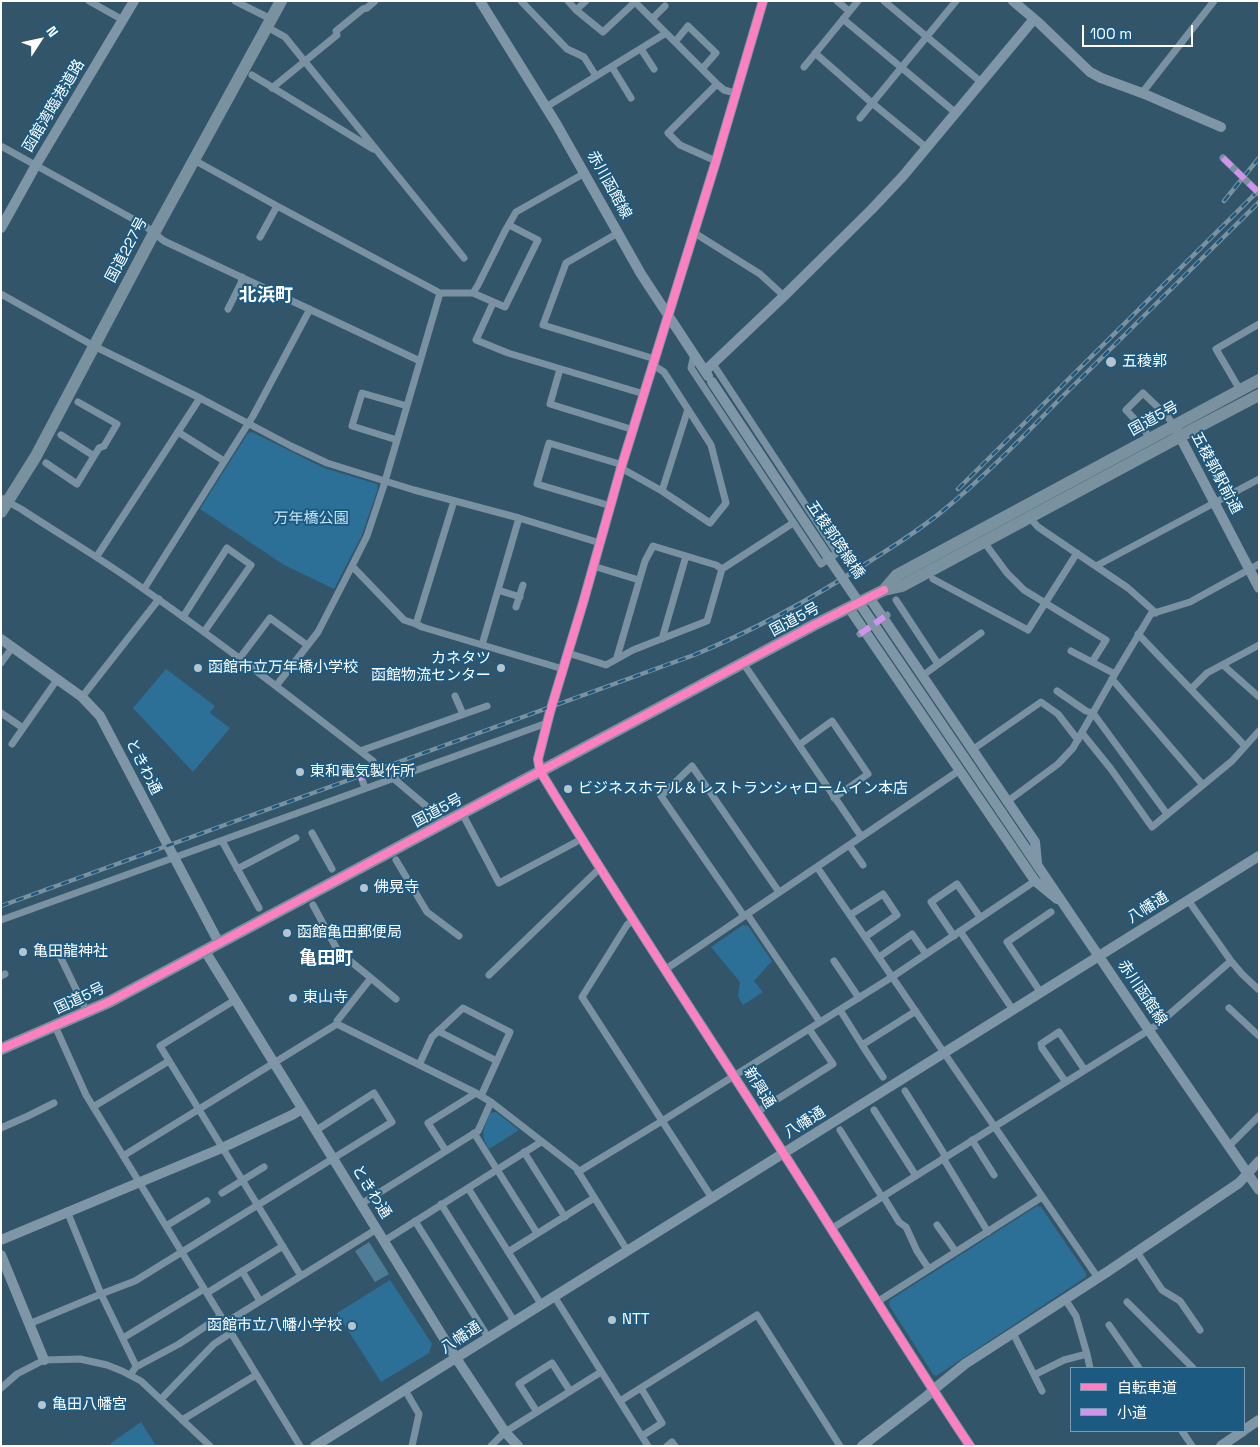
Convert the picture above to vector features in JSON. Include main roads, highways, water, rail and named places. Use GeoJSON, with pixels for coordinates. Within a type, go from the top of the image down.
{"type":"FeatureCollection","features":[{"type":"Feature","properties":{"kind":"highway","name":"国道227号"},"geometry":{"type":"LineString","coordinates":[[3,504],[37,453],[154,233],[281,1]]}},
{"type":"Feature","properties":{"kind":"highway","name":"国道5号"},"geometry":{"type":"LineString","coordinates":[[1,1049],[109,1002],[869,597],[884,590],[902,586],[1030,518],[1177,432],[1240,390],[1259,380]]}},
{"type":"Feature","properties":{"kind":"highway","name":"国道5号"},"geometry":{"type":"LineString","coordinates":[[884,590],[897,575],[1150,439],[1177,432],[1259,395]]}},
{"type":"Feature","properties":{"kind":"railway"},"geometry":{"type":"LineString","coordinates":[[1224,201],[1259,158]]}},
{"type":"Feature","properties":{"kind":"railway"},"geometry":{"type":"LineString","coordinates":[[958,489],[1259,190]]}},
{"type":"Feature","properties":{"kind":"railway"},"geometry":{"type":"LineString","coordinates":[[1,906],[694,655],[740,635],[804,602],[907,537],[961,496],[1259,202]]}},
{"type":"Feature","properties":{"kind":"place","name":"五稜郭"},"geometry":{"type":"Point","coordinates":[1111,362]}},
{"type":"Feature","properties":{"kind":"place","name":"函館市立万年橋小学校"},"geometry":{"type":"Point","coordinates":[198,668]}},
{"type":"Feature","properties":{"kind":"place","name":"カネタツ 函館物流センター"},"geometry":{"type":"Point","coordinates":[501,668]}},
{"type":"Feature","properties":{"kind":"place","name":"東和電気製作所"},"geometry":{"type":"Point","coordinates":[300,772]}},
{"type":"Feature","properties":{"kind":"place","name":"ビジネスホテル＆レストランシャロームイン本店"},"geometry":{"type":"Point","coordinates":[568,789]}},
{"type":"Feature","properties":{"kind":"place","name":"佛晃寺"},"geometry":{"type":"Point","coordinates":[364,888]}},
{"type":"Feature","properties":{"kind":"place","name":"函館亀田郵便局"},"geometry":{"type":"Point","coordinates":[287,933]}},
{"type":"Feature","properties":{"kind":"place","name":"亀田龍神社"},"geometry":{"type":"Point","coordinates":[23,952]}},
{"type":"Feature","properties":{"kind":"place","name":"東山寺"},"geometry":{"type":"Point","coordinates":[293,998]}},
{"type":"Feature","properties":{"kind":"place","name":"NTT"},"geometry":{"type":"Point","coordinates":[612,1320]}},
{"type":"Feature","properties":{"kind":"place","name":"函館市立八幡小学校"},"geometry":{"type":"Point","coordinates":[352,1326]}},
{"type":"Feature","properties":{"kind":"place","name":"亀田八幡宮"},"geometry":{"type":"Point","coordinates":[42,1405]}},
{"type":"Feature","properties":{"kind":"district","name":"北浜町"},"geometry":{"type":"Point","coordinates":[266,296]}},
{"type":"Feature","properties":{"kind":"district","name":"亀田町"},"geometry":{"type":"Point","coordinates":[326,959]}},
{"type":"Feature","properties":{"kind":"park label","name":"万年橋公園"},"geometry":{"type":"Point","coordinates":[311,519]}}]}
